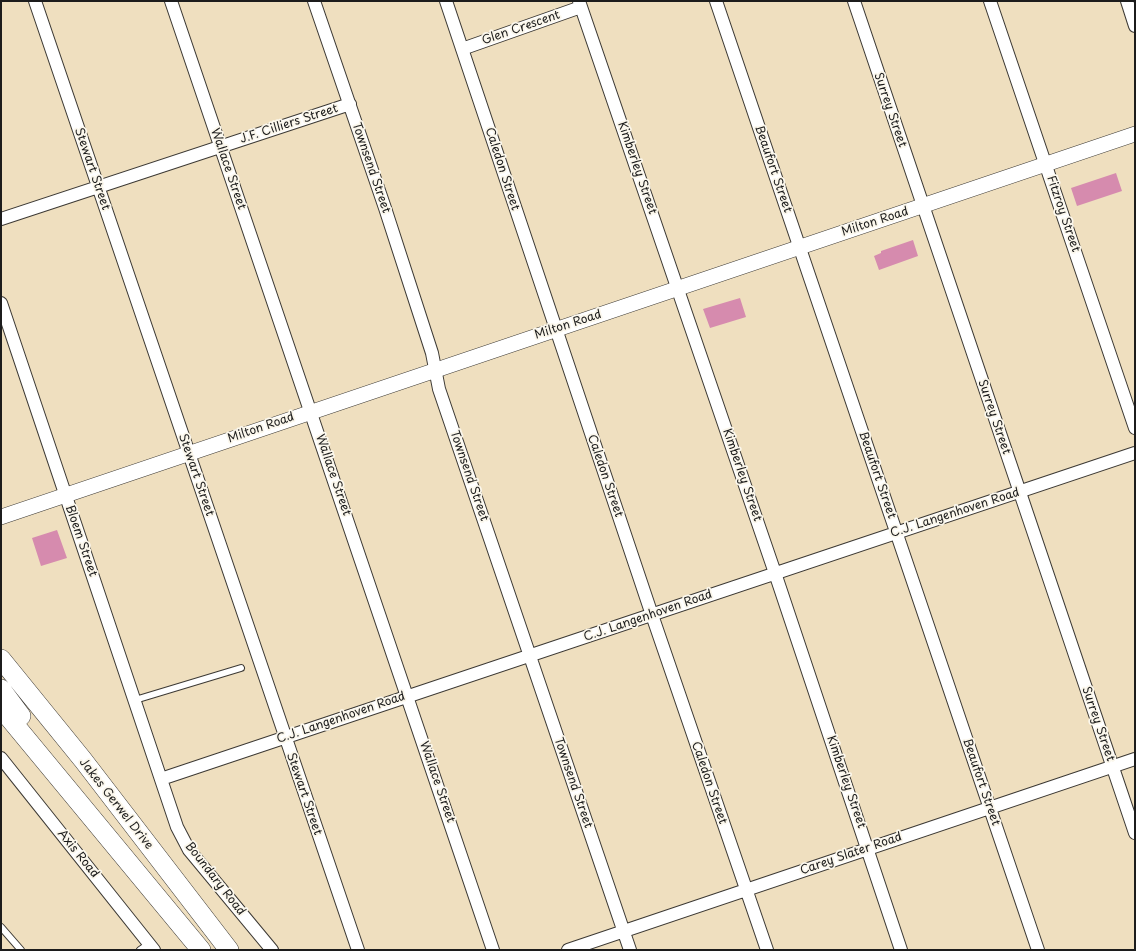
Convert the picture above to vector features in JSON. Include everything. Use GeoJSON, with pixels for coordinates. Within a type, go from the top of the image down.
{"type":"FeatureCollection","features":[{"type":"Feature","properties":{"kind":"highway","name":"Jakes Gerwel Drive"},"geometry":{"type":"LineString","coordinates":[[1,659],[202,913],[229,950]]}},
{"type":"Feature","properties":{"kind":"highway"},"geometry":{"type":"LineString","coordinates":[[1,689],[28,724],[42,758]]}},
{"type":"Feature","properties":{"kind":"highway"},"geometry":{"type":"LineString","coordinates":[[1,708],[201,950]]}},
{"type":"Feature","properties":{"kind":"highway"},"geometry":{"type":"LineString","coordinates":[[202,913],[208,937],[215,950]]}},
{"type":"Feature","properties":{"kind":"street","name":"Stewart Street"},"geometry":{"type":"LineString","coordinates":[[35,1],[358,950]]}},
{"type":"Feature","properties":{"kind":"street","name":"Wallace Street"},"geometry":{"type":"LineString","coordinates":[[171,1],[493,950]]}},
{"type":"Feature","properties":{"kind":"street","name":"Townsend Street"},"geometry":{"type":"LineString","coordinates":[[314,1],[350,104],[429,345],[439,389],[630,950]]}},
{"type":"Feature","properties":{"kind":"street","name":"Caledon Street"},"geometry":{"type":"LineString","coordinates":[[446,1],[555,329],[767,950]]}},
{"type":"Feature","properties":{"kind":"street","name":"Beaufort Street"},"geometry":{"type":"LineString","coordinates":[[716,1],[1038,950]]}},
{"type":"Feature","properties":{"kind":"street","name":"Surrey Street"},"geometry":{"type":"LineString","coordinates":[[854,1],[1135,833]]}},
{"type":"Feature","properties":{"kind":"street","name":"Fitzroy Street"},"geometry":{"type":"LineString","coordinates":[[990,1],[1135,428]]}},
{"type":"Feature","properties":{"kind":"street"},"geometry":{"type":"LineString","coordinates":[[1127,1],[1135,26]]}},
{"type":"Feature","properties":{"kind":"street","name":"Glen Crescent"},"geometry":{"type":"LineString","coordinates":[[462,48],[580,4]]}},
{"type":"Feature","properties":{"kind":"street","name":"Kimberley Street"},"geometry":{"type":"LineString","coordinates":[[580,4],[775,573],[901,950]]}},
{"type":"Feature","properties":{"kind":"street","name":"J.F. Cilliers Street"},"geometry":{"type":"LineString","coordinates":[[1,219],[350,104]]}},
{"type":"Feature","properties":{"kind":"street","name":"Milton Road"},"geometry":{"type":"LineString","coordinates":[[1,516],[1135,134]]}},
{"type":"Feature","properties":{"kind":"street","name":"Bloem Street"},"geometry":{"type":"LineString","coordinates":[[1,303],[161,779]]}},
{"type":"Feature","properties":{"kind":"street","name":"C.J. Langenhoven Road"},"geometry":{"type":"LineString","coordinates":[[161,779],[652,615],[897,531],[1135,453]]}},
{"type":"Feature","properties":{"kind":"street","name":"Axis Road"},"geometry":{"type":"LineString","coordinates":[[1,758],[148,948]]}},
{"type":"Feature","properties":{"kind":"street","name":"Carey Slater Road"},"geometry":{"type":"LineString","coordinates":[[568,950],[1135,759]]}},
{"type":"Feature","properties":{"kind":"street","name":"Boundary Road"},"geometry":{"type":"LineString","coordinates":[[161,779],[177,827],[189,850],[272,950]]}},
{"type":"Feature","properties":{"kind":"lane"},"geometry":{"type":"LineString","coordinates":[[135,700],[241,668]]}},
{"type":"Feature","properties":{"kind":"lane"},"geometry":{"type":"LineString","coordinates":[[1,927],[20,950]]}},
{"type":"Feature","properties":{"kind":"building"},"geometry":{"type":"Polygon","coordinates":[[[1116,173],[1122,191],[1077,206],[1071,188],[1116,173]]]}},
{"type":"Feature","properties":{"kind":"building"},"geometry":{"type":"Polygon","coordinates":[[[913,240],[918,256],[879,270],[874,256],[881,253],[881,251],[913,240]]]}},
{"type":"Feature","properties":{"kind":"building"},"geometry":{"type":"Polygon","coordinates":[[[740,298],[746,317],[710,328],[703,309],[740,298]]]}},
{"type":"Feature","properties":{"kind":"building"},"geometry":{"type":"Polygon","coordinates":[[[57,530],[67,558],[41,566],[32,538],[57,530]]]}}]}
